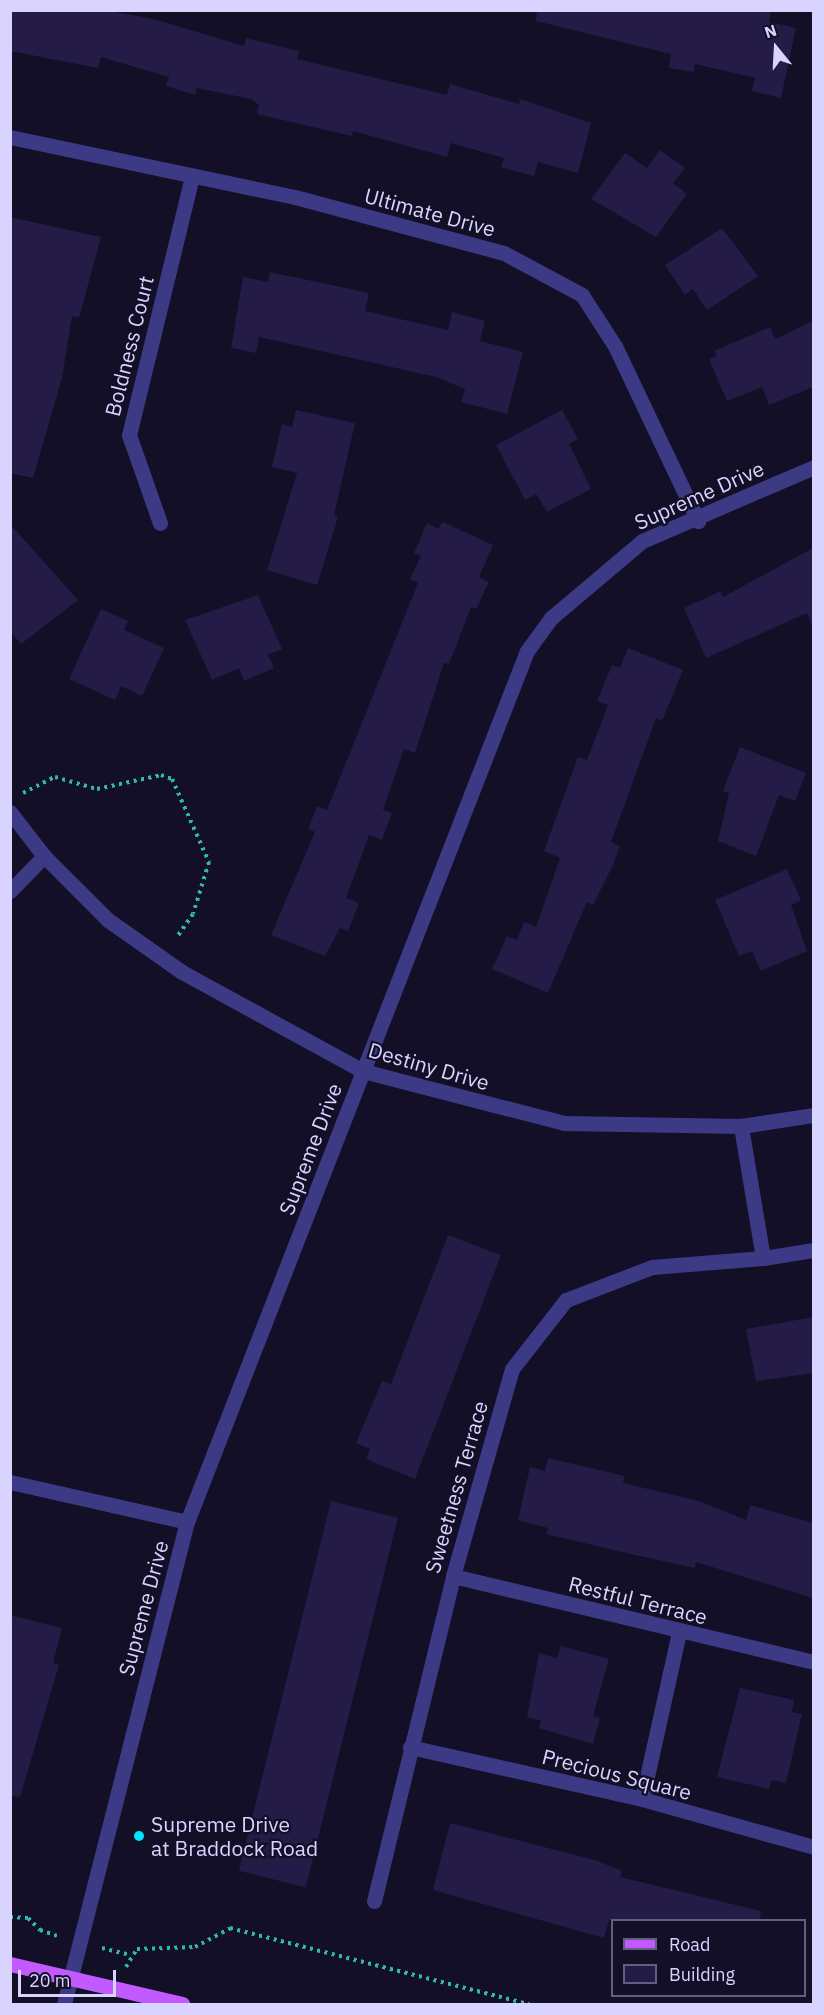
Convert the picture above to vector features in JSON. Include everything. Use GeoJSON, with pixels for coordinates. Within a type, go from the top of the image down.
{"type":"FeatureCollection","features":[{"type":"Feature","properties":{"kind":"main road"},"geometry":{"type":"LineString","coordinates":[[10,1964],[182,2004]]}},
{"type":"Feature","properties":{"kind":"street","name":"Ultimate Drive"},"geometry":{"type":"LineString","coordinates":[[10,137],[295,197],[504,253],[582,295],[615,346],[698,521]]}},
{"type":"Feature","properties":{"kind":"street","name":"Boldness Court"},"geometry":{"type":"LineString","coordinates":[[160,523],[129,435],[192,177]]}},
{"type":"Feature","properties":{"kind":"street","name":"Supreme Drive"},"geometry":{"type":"LineString","coordinates":[[64,2004],[187,1522],[527,651],[551,618],[642,541],[698,521],[813,467]]}},
{"type":"Feature","properties":{"kind":"street","name":"Destiny Drive"},"geometry":{"type":"LineString","coordinates":[[10,812],[44,856],[108,920],[159,956],[363,1071],[564,1123],[741,1126],[813,1115]]}},
{"type":"Feature","properties":{"kind":"street"},"geometry":{"type":"LineString","coordinates":[[10,891],[44,856]]}},
{"type":"Feature","properties":{"kind":"street"},"geometry":{"type":"LineString","coordinates":[[741,1126],[763,1258]]}},
{"type":"Feature","properties":{"kind":"street","name":"Sweetness Terrace"},"geometry":{"type":"LineString","coordinates":[[374,1901],[453,1575],[512,1370],[566,1300],[652,1267],[763,1258],[813,1250]]}},
{"type":"Feature","properties":{"kind":"street"},"geometry":{"type":"LineString","coordinates":[[10,1482],[187,1522]]}},
{"type":"Feature","properties":{"kind":"street","name":"Restful Terrace"},"geometry":{"type":"LineString","coordinates":[[453,1575],[679,1632],[813,1662]]}},
{"type":"Feature","properties":{"kind":"street"},"geometry":{"type":"LineString","coordinates":[[642,1799],[679,1632]]}},
{"type":"Feature","properties":{"kind":"street","name":"Precious Square"},"geometry":{"type":"LineString","coordinates":[[410,1747],[642,1799],[813,1847]]}},
{"type":"Feature","properties":{"kind":"path"},"geometry":{"type":"LineString","coordinates":[[19,795],[55,777],[97,789],[161,775],[180,786],[209,862],[193,914],[159,956]]}},
{"type":"Feature","properties":{"kind":"path"},"geometry":{"type":"LineString","coordinates":[[10,1917],[28,1918],[40,1930]]}},
{"type":"Feature","properties":{"kind":"path"},"geometry":{"type":"LineString","coordinates":[[131,1955],[137,1949],[195,1947],[230,1928],[530,2004]]}},
{"type":"Feature","properties":{"kind":"building"},"geometry":{"type":"Polygon","coordinates":[[[10,10],[104,10],[154,19],[244,46],[246,38],[299,51],[297,59],[447,95],[450,84],[519,104],[520,99],[591,123],[578,173],[538,162],[534,176],[501,167],[504,158],[451,143],[447,157],[353,131],[352,136],[257,114],[259,105],[251,99],[197,88],[195,95],[166,86],[169,77],[101,57],[98,68],[10,51],[10,10]]]}},
{"type":"Feature","properties":{"kind":"building"},"geometry":{"type":"Polygon","coordinates":[[[537,10],[771,10],[769,22],[796,28],[781,98],[752,91],[755,78],[695,64],[694,72],[669,68],[671,54],[536,21],[537,10]]]}},
{"type":"Feature","properties":{"kind":"building"},"geometry":{"type":"Polygon","coordinates":[[[660,150],[685,168],[673,183],[687,194],[656,237],[591,199],[625,153],[647,168],[660,150]]]}},
{"type":"Feature","properties":{"kind":"building"},"geometry":{"type":"Polygon","coordinates":[[[10,217],[101,237],[79,318],[72,316],[62,378],[33,478],[10,473],[10,217]]]}},
{"type":"Feature","properties":{"kind":"building"},"geometry":{"type":"Polygon","coordinates":[[[722,228],[758,276],[707,310],[693,289],[685,295],[665,265],[722,228]]]}},
{"type":"Feature","properties":{"kind":"building"},"geometry":{"type":"Polygon","coordinates":[[[270,272],[369,293],[365,311],[448,330],[452,312],[485,321],[480,341],[523,352],[507,414],[461,402],[465,389],[436,377],[259,337],[256,353],[231,348],[243,277],[268,282],[270,272]]]}},
{"type":"Feature","properties":{"kind":"building"},"geometry":{"type":"Polygon","coordinates":[[[813,321],[813,387],[769,405],[762,387],[727,401],[709,359],[717,356],[714,351],[770,327],[775,339],[813,321]]]}},
{"type":"Feature","properties":{"kind":"building"},"geometry":{"type":"Polygon","coordinates":[[[296,410],[355,423],[334,515],[338,517],[317,585],[267,570],[297,473],[272,467],[282,424],[292,427],[296,410]]]}},
{"type":"Feature","properties":{"kind":"building"},"geometry":{"type":"Polygon","coordinates":[[[562,410],[578,439],[569,444],[591,489],[547,512],[536,494],[525,500],[496,445],[562,410]]]}},
{"type":"Feature","properties":{"kind":"building"},"geometry":{"type":"Polygon","coordinates":[[[443,522],[493,545],[479,577],[489,582],[476,609],[471,607],[449,664],[444,663],[415,753],[404,749],[383,810],[392,813],[382,840],[369,835],[346,898],[359,903],[348,931],[340,928],[325,956],[271,935],[315,832],[308,829],[317,806],[327,810],[418,583],[410,579],[421,556],[414,553],[427,523],[438,529],[443,522]]]}},
{"type":"Feature","properties":{"kind":"building"},"geometry":{"type":"Polygon","coordinates":[[[10,524],[78,600],[21,644],[10,631],[10,524]]]}},
{"type":"Feature","properties":{"kind":"building"},"geometry":{"type":"Polygon","coordinates":[[[813,548],[813,628],[807,613],[706,658],[684,608],[721,591],[723,597],[813,548]]]}},
{"type":"Feature","properties":{"kind":"building"},"geometry":{"type":"Polygon","coordinates":[[[258,595],[282,649],[268,655],[274,668],[244,681],[239,668],[212,680],[185,620],[258,595]]]}},
{"type":"Feature","properties":{"kind":"building"},"geometry":{"type":"Polygon","coordinates":[[[101,609],[128,621],[124,630],[164,648],[142,696],[121,686],[115,700],[69,679],[101,609]]]}},
{"type":"Feature","properties":{"kind":"building"},"geometry":{"type":"Polygon","coordinates":[[[628,648],[683,670],[662,721],[656,718],[611,842],[620,846],[613,865],[593,905],[587,902],[548,993],[492,969],[507,936],[517,940],[524,922],[536,927],[560,858],[544,851],[578,757],[587,760],[608,705],[597,701],[612,665],[620,668],[628,648]]]}},
{"type":"Feature","properties":{"kind":"building"},"geometry":{"type":"Polygon","coordinates":[[[740,747],[806,773],[795,801],[779,795],[756,856],[718,841],[729,793],[723,791],[740,747]]]}},
{"type":"Feature","properties":{"kind":"building"},"geometry":{"type":"Polygon","coordinates":[[[787,869],[801,900],[791,905],[807,951],[761,971],[752,951],[739,956],[715,900],[787,869]]]}},
{"type":"Feature","properties":{"kind":"building"},"geometry":{"type":"Polygon","coordinates":[[[448,1235],[501,1255],[415,1479],[366,1459],[370,1449],[356,1443],[382,1381],[391,1384],[448,1235]]]}},
{"type":"Feature","properties":{"kind":"building"},"geometry":{"type":"Polygon","coordinates":[[[813,1317],[813,1373],[756,1381],[746,1329],[813,1317]]]}},
{"type":"Feature","properties":{"kind":"building"},"geometry":{"type":"Polygon","coordinates":[[[548,1458],[625,1476],[623,1483],[699,1501],[746,1520],[750,1505],[813,1523],[813,1598],[696,1562],[695,1568],[546,1534],[548,1528],[518,1520],[530,1467],[545,1471],[548,1458]]]}},
{"type":"Feature","properties":{"kind":"building"},"geometry":{"type":"Polygon","coordinates":[[[331,1501],[398,1518],[306,1887],[239,1871],[331,1501]]]}},
{"type":"Feature","properties":{"kind":"building"},"geometry":{"type":"Polygon","coordinates":[[[10,1615],[62,1628],[53,1663],[59,1665],[20,1797],[10,1796],[10,1615]]]}},
{"type":"Feature","properties":{"kind":"building"},"geometry":{"type":"Polygon","coordinates":[[[561,1646],[609,1659],[593,1716],[600,1718],[593,1744],[539,1728],[541,1721],[527,1717],[539,1653],[557,1658],[561,1646]]]}},
{"type":"Feature","properties":{"kind":"building"},"geometry":{"type":"Polygon","coordinates":[[[740,1688],[794,1700],[792,1712],[802,1714],[786,1783],[772,1780],[769,1789],[717,1777],[740,1688]]]}},
{"type":"Feature","properties":{"kind":"building"},"geometry":{"type":"Polygon","coordinates":[[[450,1823],[595,1860],[622,1871],[620,1877],[761,1911],[760,1919],[611,1919],[604,1938],[433,1890],[450,1823]]]}},
{"type":"Feature","properties":{"kind":"place","name":"Supreme Drive at Braddock Road"},"geometry":{"type":"Point","coordinates":[139,1836]}}]}
